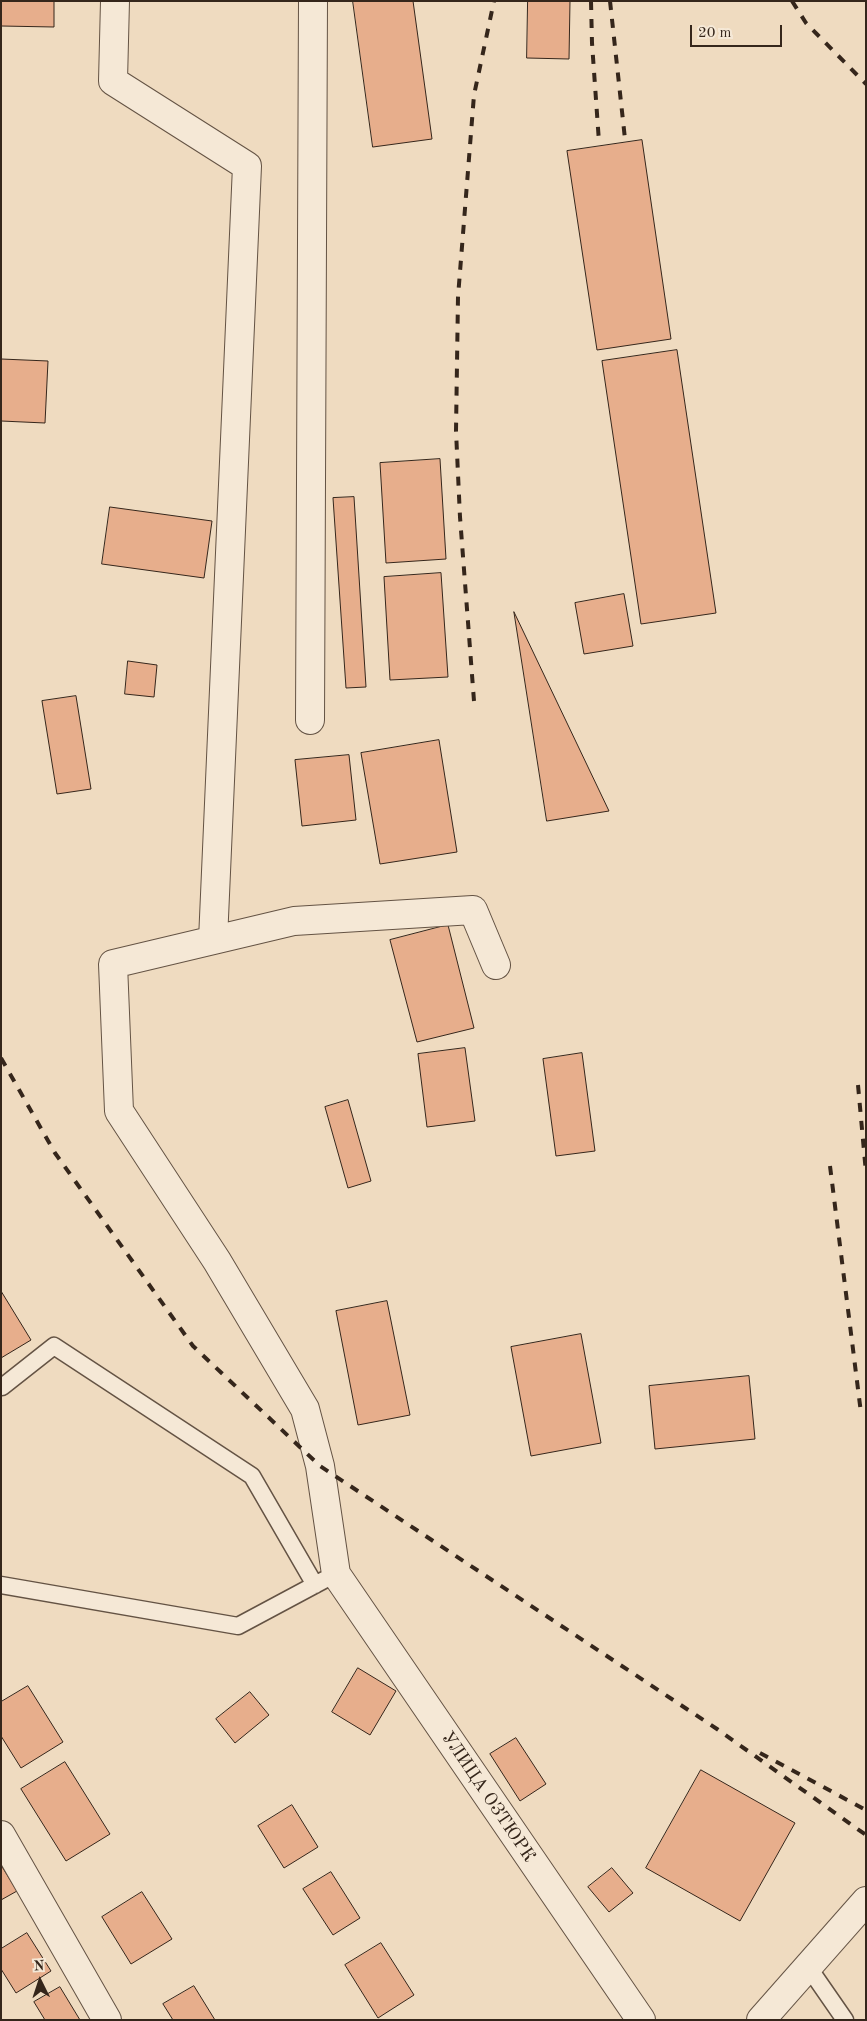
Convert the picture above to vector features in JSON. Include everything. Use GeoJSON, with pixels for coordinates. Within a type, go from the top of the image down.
{"type":"FeatureCollection","features":[{"type":"Feature","properties":{"kind":"street"},"geometry":{"type":"LineString","coordinates":[[115,1],[114,81],[247,166],[213,940]]}},
{"type":"Feature","properties":{"kind":"street"},"geometry":{"type":"LineString","coordinates":[[310,720],[314,1]]}},
{"type":"Feature","properties":{"kind":"street"},"geometry":{"type":"LineString","coordinates":[[326,1580],[320,1466],[305,1409],[217,1261],[119,1110],[112,964],[294,921],[473,910],[496,965]]}},
{"type":"Feature","properties":{"kind":"street","name":"УЛИЦА ОЗТЮРК"},"geometry":{"type":"LineString","coordinates":[[326,1580],[641,2020]]}},
{"type":"Feature","properties":{"kind":"street"},"geometry":{"type":"LineString","coordinates":[[1,1835],[108,2020]]}},
{"type":"Feature","properties":{"kind":"street"},"geometry":{"type":"LineString","coordinates":[[761,2020],[809,1968],[866,1901]]}},
{"type":"Feature","properties":{"kind":"lane"},"geometry":{"type":"LineString","coordinates":[[1,1585],[238,1626],[326,1580],[252,1476],[54,1346],[2,1387]]}},
{"type":"Feature","properties":{"kind":"lane"},"geometry":{"type":"LineString","coordinates":[[809,1968],[845,2020]]}},
{"type":"Feature","properties":{"kind":"building"},"geometry":{"type":"Polygon","coordinates":[[[1,1],[54,1],[54,27],[1,26],[1,1]]]}},
{"type":"Feature","properties":{"kind":"building"},"geometry":{"type":"Polygon","coordinates":[[[353,1],[413,1],[432,139],[373,147],[353,1]]]}},
{"type":"Feature","properties":{"kind":"building"},"geometry":{"type":"Polygon","coordinates":[[[528,1],[570,1],[569,59],[527,58],[528,1]]]}},
{"type":"Feature","properties":{"kind":"building"},"geometry":{"type":"Polygon","coordinates":[[[642,140],[671,339],[597,350],[567,151],[642,140]]]}},
{"type":"Feature","properties":{"kind":"building"},"geometry":{"type":"Polygon","coordinates":[[[677,350],[716,613],[641,624],[602,361],[677,350]]]}},
{"type":"Feature","properties":{"kind":"building"},"geometry":{"type":"Polygon","coordinates":[[[1,359],[48,361],[45,423],[1,421],[1,359]]]}},
{"type":"Feature","properties":{"kind":"building"},"geometry":{"type":"Polygon","coordinates":[[[440,459],[446,559],[386,563],[380,463],[440,459]]]}},
{"type":"Feature","properties":{"kind":"building"},"geometry":{"type":"Polygon","coordinates":[[[354,497],[366,687],[346,688],[333,498],[354,497]]]}},
{"type":"Feature","properties":{"kind":"building"},"geometry":{"type":"Polygon","coordinates":[[[110,507],[212,521],[204,578],[102,564],[110,507]]]}},
{"type":"Feature","properties":{"kind":"building"},"geometry":{"type":"Polygon","coordinates":[[[441,573],[448,677],[390,680],[384,577],[441,573]]]}},
{"type":"Feature","properties":{"kind":"building"},"geometry":{"type":"Polygon","coordinates":[[[624,594],[633,646],[584,654],[575,603],[624,594]]]}},
{"type":"Feature","properties":{"kind":"building"},"geometry":{"type":"Polygon","coordinates":[[[514,612],[609,811],[547,821],[514,612]]]}},
{"type":"Feature","properties":{"kind":"building"},"geometry":{"type":"Polygon","coordinates":[[[128,661],[157,665],[154,697],[125,694],[128,661]]]}},
{"type":"Feature","properties":{"kind":"building"},"geometry":{"type":"Polygon","coordinates":[[[76,696],[91,789],[57,794],[42,701],[76,696]]]}},
{"type":"Feature","properties":{"kind":"building"},"geometry":{"type":"Polygon","coordinates":[[[439,740],[457,852],[380,864],[361,753],[439,740]]]}},
{"type":"Feature","properties":{"kind":"building"},"geometry":{"type":"Polygon","coordinates":[[[349,755],[356,820],[302,826],[295,760],[349,755]]]}},
{"type":"Feature","properties":{"kind":"building"},"geometry":{"type":"Polygon","coordinates":[[[448,925],[474,1028],[417,1042],[390,940],[448,925]]]}},
{"type":"Feature","properties":{"kind":"building"},"geometry":{"type":"Polygon","coordinates":[[[465,1048],[475,1121],[427,1127],[418,1054],[465,1048]]]}},
{"type":"Feature","properties":{"kind":"building"},"geometry":{"type":"Polygon","coordinates":[[[582,1053],[595,1151],[556,1156],[543,1059],[582,1053]]]}},
{"type":"Feature","properties":{"kind":"building"},"geometry":{"type":"Polygon","coordinates":[[[348,1100],[371,1181],[348,1188],[325,1107],[348,1100]]]}},
{"type":"Feature","properties":{"kind":"building"},"geometry":{"type":"Polygon","coordinates":[[[1,1291],[31,1340],[1,1358],[1,1291]]]}},
{"type":"Feature","properties":{"kind":"building"},"geometry":{"type":"Polygon","coordinates":[[[387,1301],[410,1415],[358,1425],[336,1311],[387,1301]]]}},
{"type":"Feature","properties":{"kind":"building"},"geometry":{"type":"Polygon","coordinates":[[[581,1334],[601,1443],[531,1456],[511,1347],[581,1334]]]}},
{"type":"Feature","properties":{"kind":"building"},"geometry":{"type":"Polygon","coordinates":[[[749,1376],[755,1439],[655,1449],[649,1386],[749,1376]]]}},
{"type":"Feature","properties":{"kind":"building"},"geometry":{"type":"Polygon","coordinates":[[[358,1668],[396,1691],[370,1735],[332,1712],[358,1668]]]}},
{"type":"Feature","properties":{"kind":"building"},"geometry":{"type":"Polygon","coordinates":[[[28,1686],[63,1742],[21,1768],[1,1736],[1,1702],[28,1686]]]}},
{"type":"Feature","properties":{"kind":"building"},"geometry":{"type":"Polygon","coordinates":[[[250,1692],[269,1715],[235,1743],[216,1719],[250,1692]]]}},
{"type":"Feature","properties":{"kind":"building"},"geometry":{"type":"Polygon","coordinates":[[[516,1738],[546,1784],[520,1801],[490,1754],[516,1738]]]}},
{"type":"Feature","properties":{"kind":"building"},"geometry":{"type":"Polygon","coordinates":[[[65,1762],[110,1834],[66,1861],[21,1789],[65,1762]]]}},
{"type":"Feature","properties":{"kind":"building"},"geometry":{"type":"Polygon","coordinates":[[[701,1770],[795,1823],[740,1921],[646,1868],[701,1770]]]}},
{"type":"Feature","properties":{"kind":"building"},"geometry":{"type":"Polygon","coordinates":[[[292,1805],[318,1847],[284,1868],[258,1826],[292,1805]]]}},
{"type":"Feature","properties":{"kind":"building"},"geometry":{"type":"Polygon","coordinates":[[[1,1865],[17,1891],[1,1900],[1,1865]]]}},
{"type":"Feature","properties":{"kind":"building"},"geometry":{"type":"Polygon","coordinates":[[[612,1868],[633,1893],[609,1912],[588,1887],[612,1868]]]}},
{"type":"Feature","properties":{"kind":"building"},"geometry":{"type":"Polygon","coordinates":[[[331,1872],[360,1918],[333,1935],[303,1889],[331,1872]]]}},
{"type":"Feature","properties":{"kind":"building"},"geometry":{"type":"Polygon","coordinates":[[[142,1892],[172,1939],[131,1964],[102,1917],[142,1892]]]}},
{"type":"Feature","properties":{"kind":"building"},"geometry":{"type":"Polygon","coordinates":[[[27,1933],[51,1971],[16,1993],[1,1969],[1,1949],[27,1933]]]}},
{"type":"Feature","properties":{"kind":"building"},"geometry":{"type":"Polygon","coordinates":[[[381,1943],[414,1995],[378,2018],[345,1965],[381,1943]]]}},
{"type":"Feature","properties":{"kind":"building"},"geometry":{"type":"Polygon","coordinates":[[[194,1986],[215,2020],[173,2020],[163,2004],[194,1986]]]}},
{"type":"Feature","properties":{"kind":"building"},"geometry":{"type":"Polygon","coordinates":[[[60,1987],[80,2020],[45,2020],[34,2002],[60,1987]]]}},
{"type":"Feature","properties":{"kind":"railway"},"geometry":{"type":"LineString","coordinates":[[474,701],[460,517],[456,431],[458,297],[474,95],[494,1]]}},
{"type":"Feature","properties":{"kind":"railway"},"geometry":{"type":"LineString","coordinates":[[591,1],[599,142]]}},
{"type":"Feature","properties":{"kind":"railway"},"geometry":{"type":"LineString","coordinates":[[610,1],[625,139]]}},
{"type":"Feature","properties":{"kind":"railway"},"geometry":{"type":"LineString","coordinates":[[792,1],[806,23],[866,84]]}},
{"type":"Feature","properties":{"kind":"railway"},"geometry":{"type":"LineString","coordinates":[[1,1058],[55,1153],[193,1346],[320,1466],[717,1729],[866,1835]]}},
{"type":"Feature","properties":{"kind":"railway"},"geometry":{"type":"LineString","coordinates":[[858,1085],[866,1173]]}},
{"type":"Feature","properties":{"kind":"railway"},"geometry":{"type":"LineString","coordinates":[[830,1166],[861,1413]]}},
{"type":"Feature","properties":{"kind":"railway"},"geometry":{"type":"LineString","coordinates":[[760,1753],[866,1810]]}}]}
